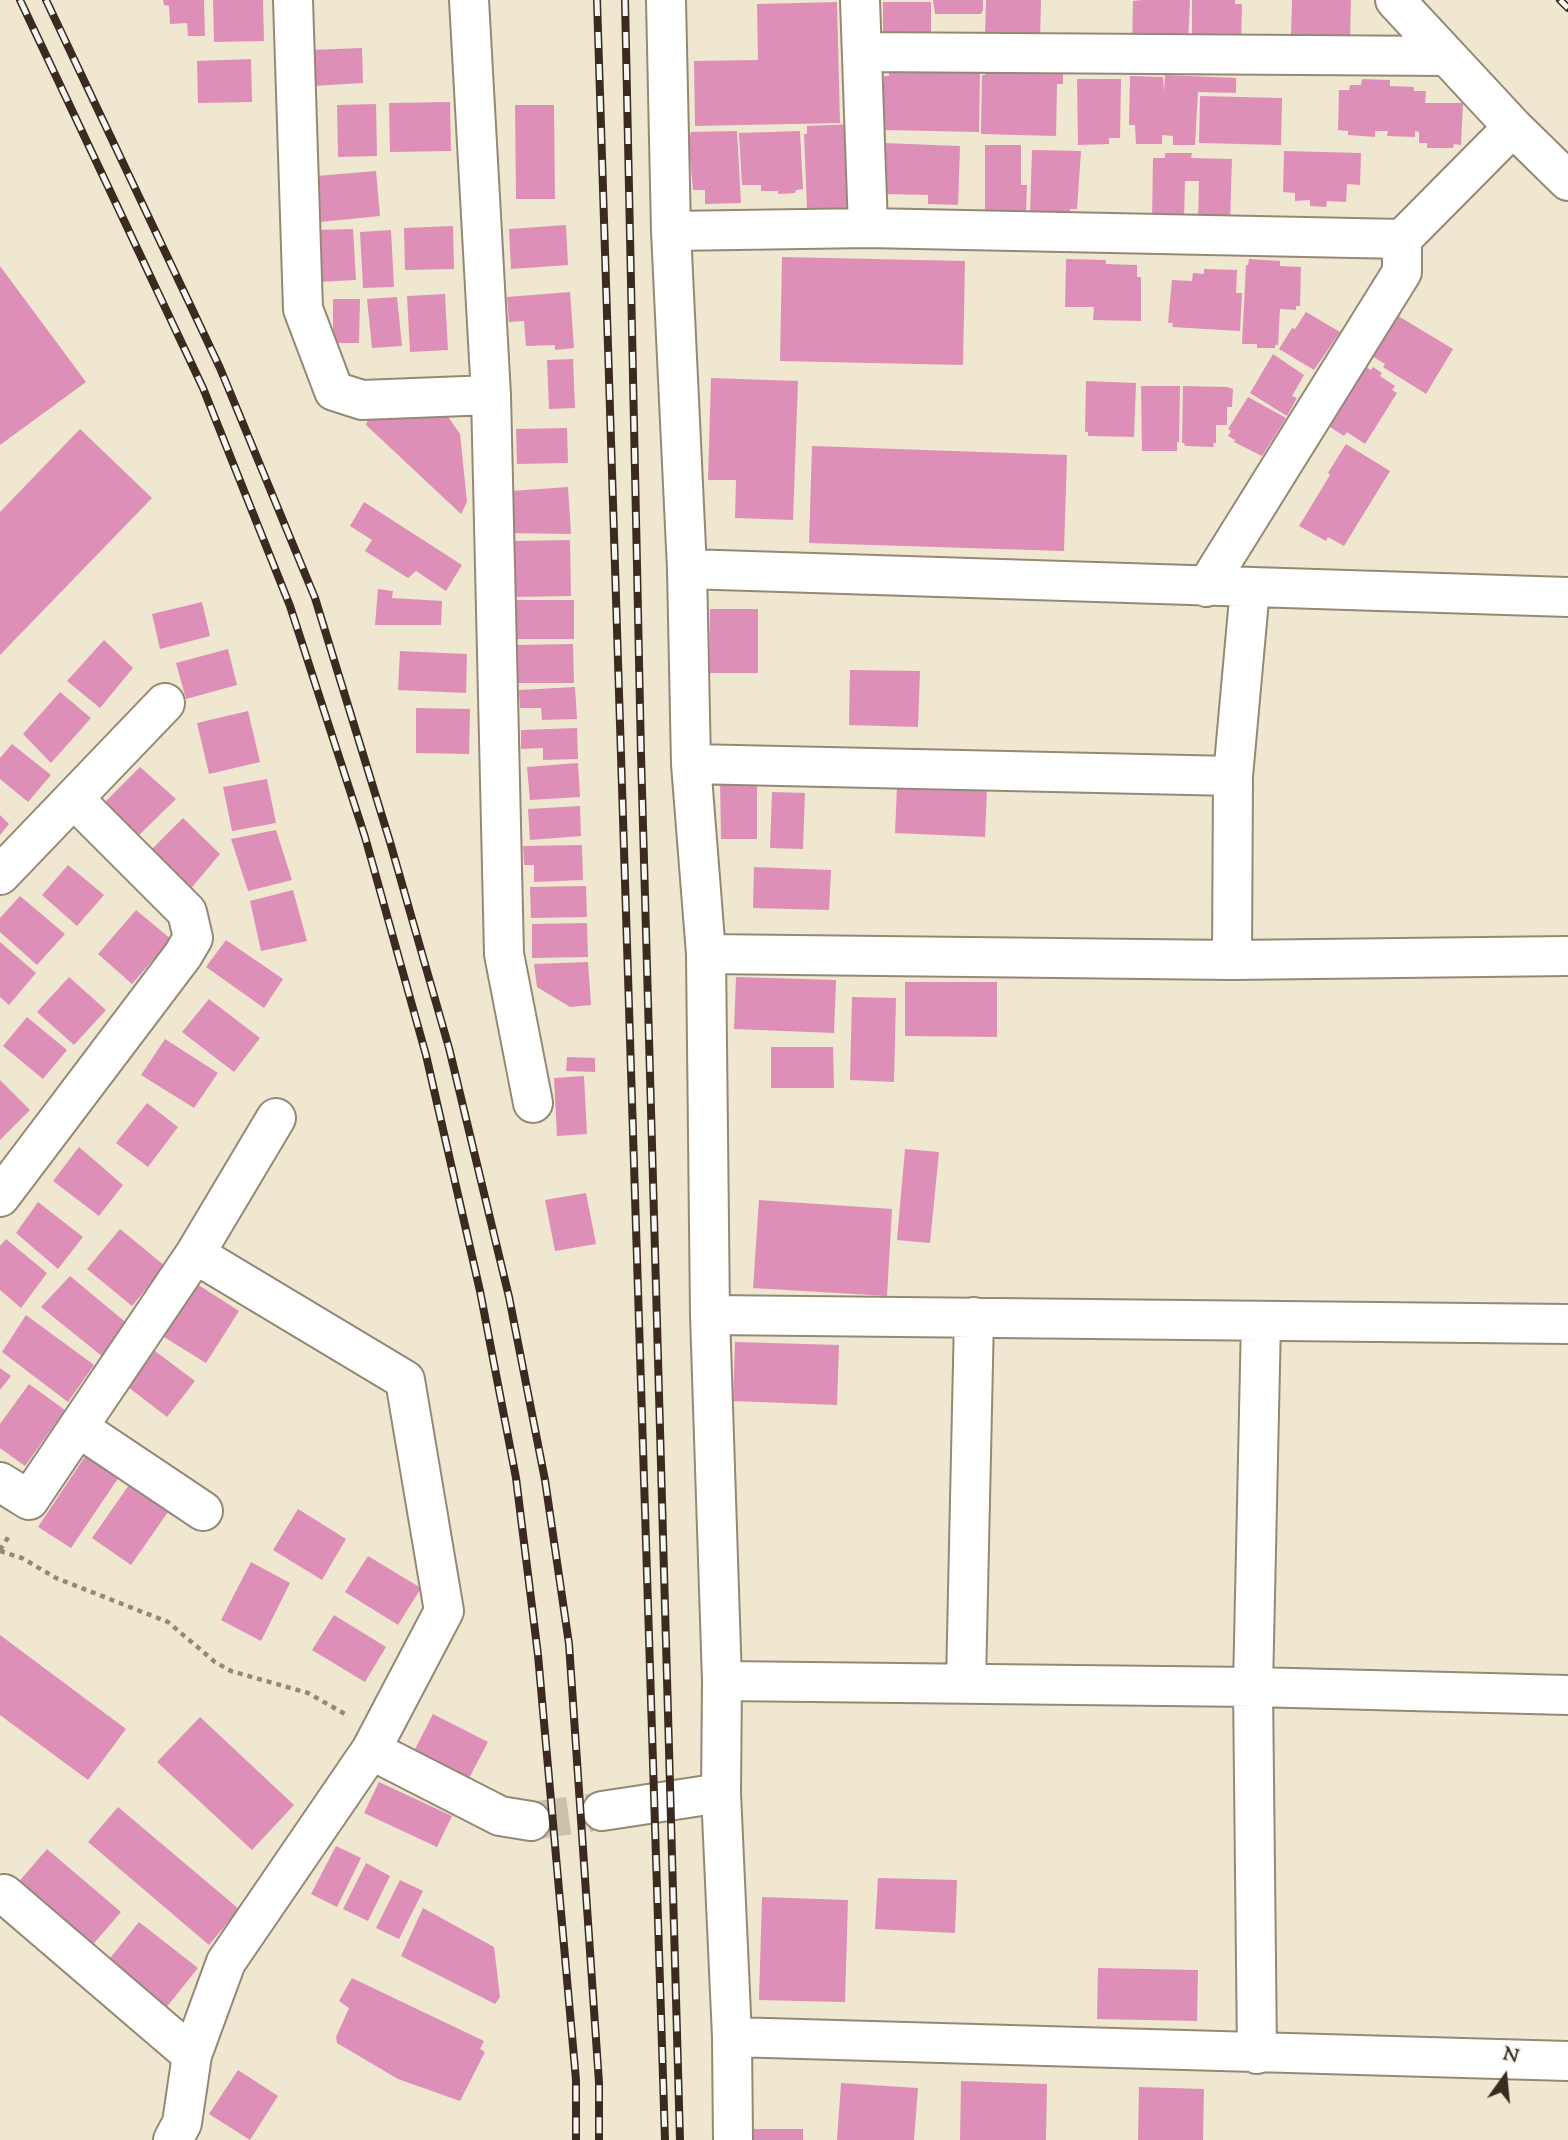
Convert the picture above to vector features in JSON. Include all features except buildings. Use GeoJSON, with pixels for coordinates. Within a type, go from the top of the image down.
{"type":"FeatureCollection","features":[{"type":"Feature","properties":{"kind":"street"},"geometry":{"type":"LineString","coordinates":[[293,0],[303,309],[334,391],[362,400],[491,395]]}},
{"type":"Feature","properties":{"kind":"street"},"geometry":{"type":"LineString","coordinates":[[469,0],[491,395],[504,954],[533,1104]]}},
{"type":"Feature","properties":{"kind":"street"},"geometry":{"type":"LineString","coordinates":[[666,0],[671,231],[687,569],[691,764],[706,954],[710,1315],[722,1681],[721,1793],[732,2037],[733,2140]]}},
{"type":"Feature","properties":{"kind":"street"},"geometry":{"type":"LineString","coordinates":[[860,0],[868,228]]}},
{"type":"Feature","properties":{"kind":"street"},"geometry":{"type":"LineString","coordinates":[[1395,0],[1513,127],[1568,181]]}},
{"type":"Feature","properties":{"kind":"street"},"geometry":{"type":"LineString","coordinates":[[863,52],[1447,56]]}},
{"type":"Feature","properties":{"kind":"street"},"geometry":{"type":"LineString","coordinates":[[1206,587],[1402,272],[1402,239],[1513,127]]}},
{"type":"Feature","properties":{"kind":"street"},"geometry":{"type":"LineString","coordinates":[[671,231],[868,228],[1402,239]]}},
{"type":"Feature","properties":{"kind":"street"},"geometry":{"type":"LineString","coordinates":[[687,569],[1568,597]]}},
{"type":"Feature","properties":{"kind":"street"},"geometry":{"type":"LineString","coordinates":[[1233,960],[1233,776],[1250,588]]}},
{"type":"Feature","properties":{"kind":"street"},"geometry":{"type":"LineString","coordinates":[[0,875],[164,703]]}},
{"type":"Feature","properties":{"kind":"street"},"geometry":{"type":"LineString","coordinates":[[691,764],[1233,776]]}},
{"type":"Feature","properties":{"kind":"street"},"geometry":{"type":"LineString","coordinates":[[0,1197],[183,955],[193,938],[187,912],[74,799]]}},
{"type":"Feature","properties":{"kind":"street"},"geometry":{"type":"LineString","coordinates":[[706,954],[1233,960],[1568,956]]}},
{"type":"Feature","properties":{"kind":"street"},"geometry":{"type":"LineString","coordinates":[[0,1482],[29,1500],[195,1254],[276,1118]]}},
{"type":"Feature","properties":{"kind":"street"},"geometry":{"type":"LineString","coordinates":[[187,2134],[192,2055],[226,1962],[371,1750],[444,1611],[405,1380],[195,1254]]}},
{"type":"Feature","properties":{"kind":"street"},"geometry":{"type":"LineString","coordinates":[[710,1315],[1568,1324]]}},
{"type":"Feature","properties":{"kind":"street"},"geometry":{"type":"LineString","coordinates":[[966,1683],[974,1317]]}},
{"type":"Feature","properties":{"kind":"street"},"geometry":{"type":"LineString","coordinates":[[1257,2054],[1253,1686],[1261,1321]]}},
{"type":"Feature","properties":{"kind":"street"},"geometry":{"type":"LineString","coordinates":[[79,1428],[203,1511]]}},
{"type":"Feature","properties":{"kind":"street"},"geometry":{"type":"LineString","coordinates":[[722,1681],[1253,1686],[1568,1695]]}},
{"type":"Feature","properties":{"kind":"street"},"geometry":{"type":"LineString","coordinates":[[371,1750],[500,1816],[531,1821]]}},
{"type":"Feature","properties":{"kind":"street"},"geometry":{"type":"LineString","coordinates":[[602,1811],[721,1793]]}},
{"type":"Feature","properties":{"kind":"street"},"geometry":{"type":"LineString","coordinates":[[4,1894],[192,2055]]}},
{"type":"Feature","properties":{"kind":"street"},"geometry":{"type":"LineString","coordinates":[[732,2037],[1568,2061]]}},
{"type":"Feature","properties":{"kind":"path"},"geometry":{"type":"LineString","coordinates":[[0,1551],[22,1558],[55,1578],[168,1622],[215,1662],[231,1671],[308,1693],[357,1722],[371,1750]]}},
{"type":"Feature","properties":{"kind":"tunnel"},"geometry":{"type":"LineString","coordinates":[[531,1821],[602,1811]]}},
{"type":"Feature","properties":{"kind":"railway"},"geometry":{"type":"LineString","coordinates":[[20,0],[203,388],[290,606],[365,837],[426,1055],[480,1291],[516,1478],[538,1655],[576,2080],[576,2140]]}},
{"type":"Feature","properties":{"kind":"railway"},"geometry":{"type":"LineString","coordinates":[[46,0],[220,368],[315,598],[390,842],[449,1048],[509,1297],[545,1480],[569,1644],[599,2083],[599,2140]]}},
{"type":"Feature","properties":{"kind":"railway"},"geometry":{"type":"LineString","coordinates":[[597,0],[665,2140]]}},
{"type":"Feature","properties":{"kind":"railway"},"geometry":{"type":"LineString","coordinates":[[625,0],[641,754],[680,2140]]}},
{"type":"Feature","properties":{"kind":"railway"},"geometry":{"type":"LineString","coordinates":[[1560,0],[1568,8]]}}]}
